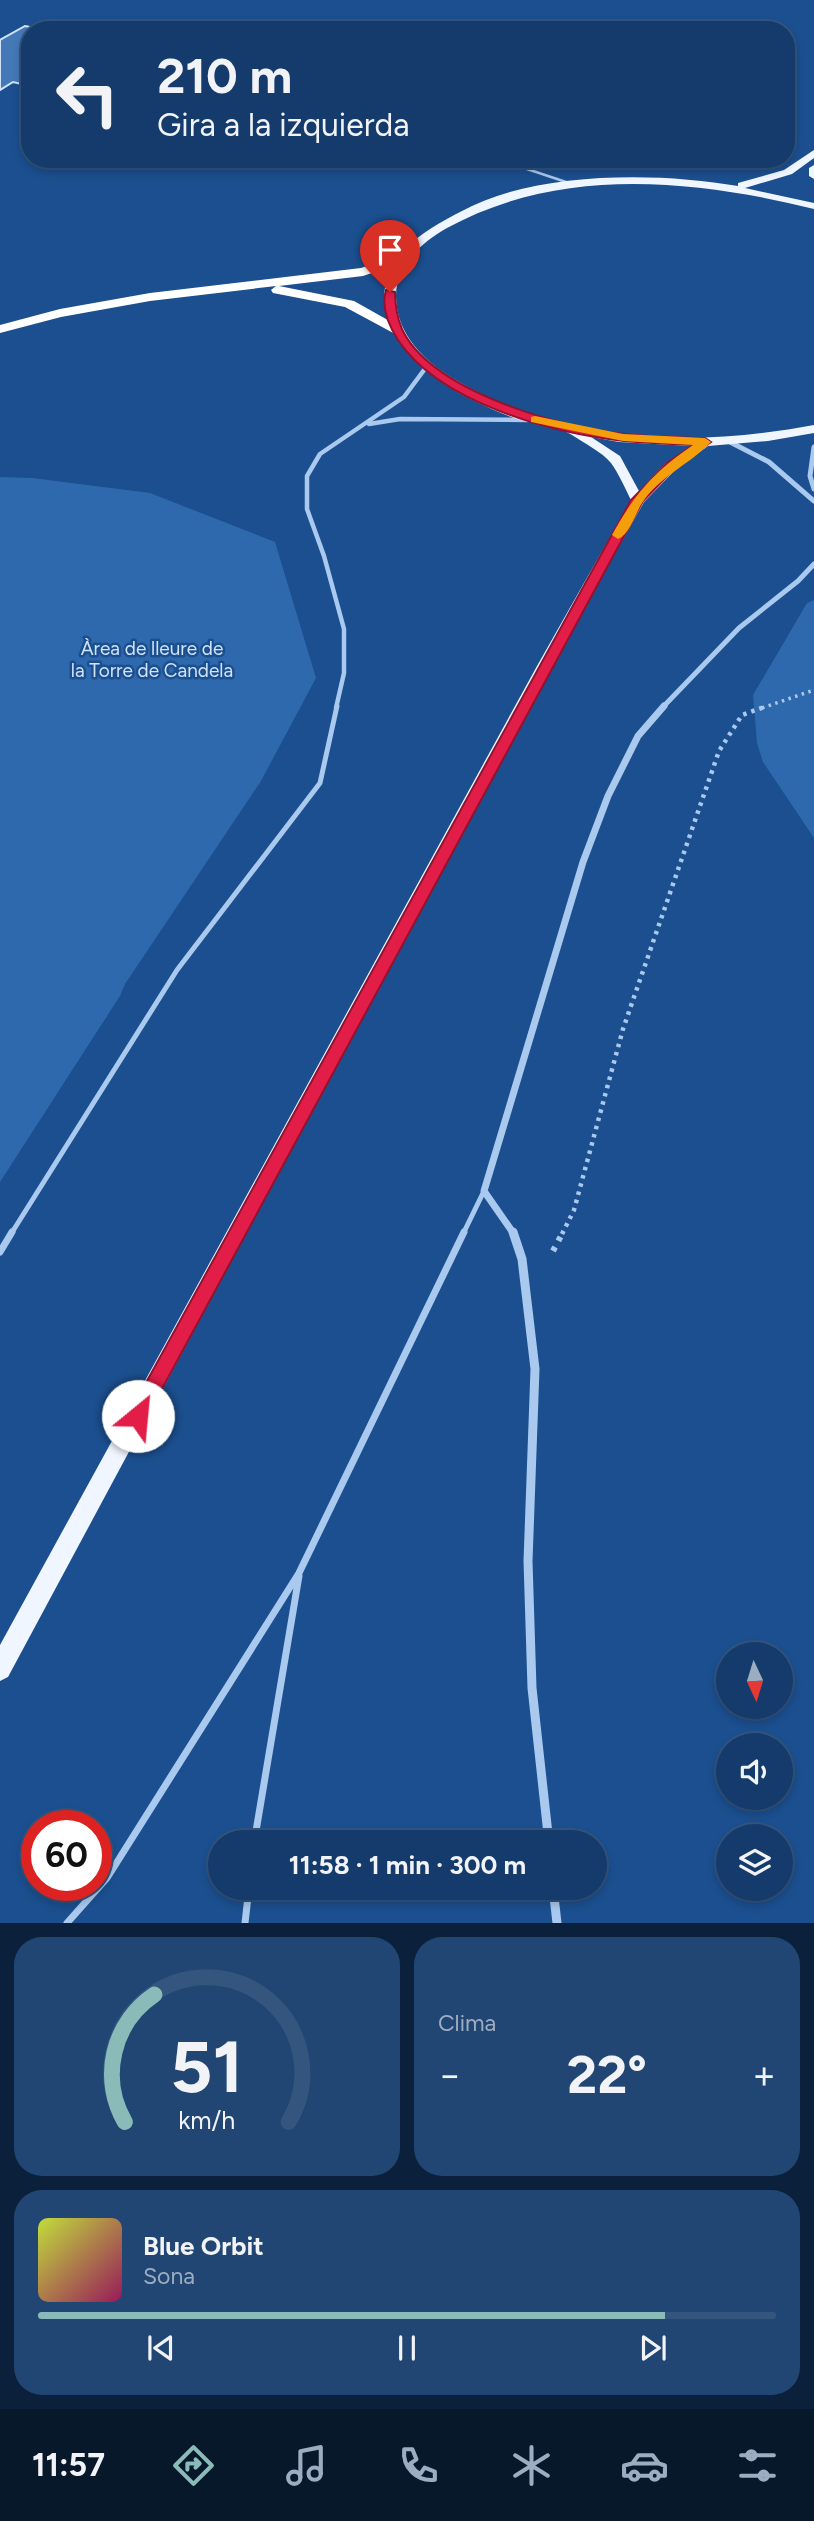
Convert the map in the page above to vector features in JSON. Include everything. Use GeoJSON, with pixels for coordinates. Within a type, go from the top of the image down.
{"type":"FeatureCollection","features":[{"type":"Feature","properties":{"kind":"highway"},"geometry":{"type":"LineString","coordinates":[[0,329],[60,313],[150,297],[363,272],[405,257]]}},
{"type":"Feature","properties":{"kind":"highway"},"geometry":{"type":"LineString","coordinates":[[220,289],[286,290],[349,304],[397,331]]}},
{"type":"Feature","properties":{"kind":"main road"},"geometry":{"type":"LineString","coordinates":[[795,167],[814,153]]}},
{"type":"Feature","properties":{"kind":"main road"},"geometry":{"type":"LineString","coordinates":[[734,187],[788,172],[793,168]]}},
{"type":"Feature","properties":{"kind":"main road"},"geometry":{"type":"LineString","coordinates":[[814,168],[814,176]]}},
{"type":"Feature","properties":{"kind":"main road"},"geometry":{"type":"LineString","coordinates":[[814,206],[734,187],[654,181],[575,185],[538,191],[472,210],[422,239],[394,274],[390,292],[390,312],[397,331],[409,349],[427,366],[474,396],[538,420],[571,429],[637,439],[705,442],[814,429]]}},
{"type":"Feature","properties":{"kind":"main road"},"geometry":{"type":"LineString","coordinates":[[571,429],[615,459],[638,500]]}},
{"type":"Feature","properties":{"kind":"main road"},"geometry":{"type":"LineString","coordinates":[[3,1663],[544,666],[638,500],[671,466],[705,442]]}},
{"type":"Feature","properties":{"kind":"street"},"geometry":{"type":"LineString","coordinates":[[727,441],[769,462],[814,500]]}},
{"type":"Feature","properties":{"kind":"street"},"geometry":{"type":"LineString","coordinates":[[814,447],[810,476],[814,489]]}},
{"type":"Feature","properties":{"kind":"street"},"geometry":{"type":"LineString","coordinates":[[547,1830],[532,1688],[528,1561],[536,1369],[517,1238],[484,1191],[583,862],[608,796],[638,736],[678,690],[739,628],[798,581],[814,564]]}},
{"type":"Feature","properties":{"kind":"street"},"geometry":{"type":"LineString","coordinates":[[554,1900],[557,1923]]}},
{"type":"Feature","properties":{"kind":"lane"},"geometry":{"type":"LineString","coordinates":[[524,168],[575,185]]}},
{"type":"Feature","properties":{"kind":"lane"},"geometry":{"type":"LineString","coordinates":[[0,1252],[177,970],[320,783],[344,673],[344,629],[324,556],[307,509],[307,476],[320,454],[404,397],[427,366]]}},
{"type":"Feature","properties":{"kind":"lane"},"geometry":{"type":"LineString","coordinates":[[366,425],[400,419],[538,420]]}},
{"type":"Feature","properties":{"kind":"lane"},"geometry":{"type":"LineString","coordinates":[[67,1923],[107,1878],[299,1573],[484,1191]]}},
{"type":"Feature","properties":{"kind":"lane"},"geometry":{"type":"LineString","coordinates":[[256,1830],[299,1573]]}},
{"type":"Feature","properties":{"kind":"lane"},"geometry":{"type":"LineString","coordinates":[[245,1923],[248,1900]]}},
{"type":"Feature","properties":{"kind":"path"},"geometry":{"type":"LineString","coordinates":[[527,1301],[574,1210],[623,1029],[719,751],[742,715],[814,690]]}},
{"type":"Feature","properties":{"kind":"green space","name":"Àrea de lleure de la Torre de Candela"},"geometry":{"type":"Polygon","coordinates":[[[0,477],[32,478],[150,493],[275,542],[316,678],[261,781],[125,984],[120,996],[0,1182],[0,477]]]}},
{"type":"Feature","properties":{"kind":"green space"},"geometry":{"type":"Polygon","coordinates":[[[814,600],[814,838],[763,762],[757,743],[753,695],[807,603],[814,600]]]}},
{"type":"Feature","properties":{"kind":"building"},"geometry":{"type":"Polygon","coordinates":[[[21,28],[21,84],[13,82],[0,90],[0,40],[21,28]]]}},
{"type":"Feature","properties":{"kind":"slow traffic"},"geometry":{"type":"LineString","coordinates":[[535,419],[571,429],[623,438],[705,442],[671,466],[638,500],[618,535]]}},
{"type":"Feature","properties":{"kind":"route"},"geometry":{"type":"LineString","coordinates":[[138,1416],[544,666],[638,500],[671,466],[705,442],[623,438],[571,429],[504,409],[474,396],[449,382],[409,349],[397,331],[390,312],[390,292]]}}]}
